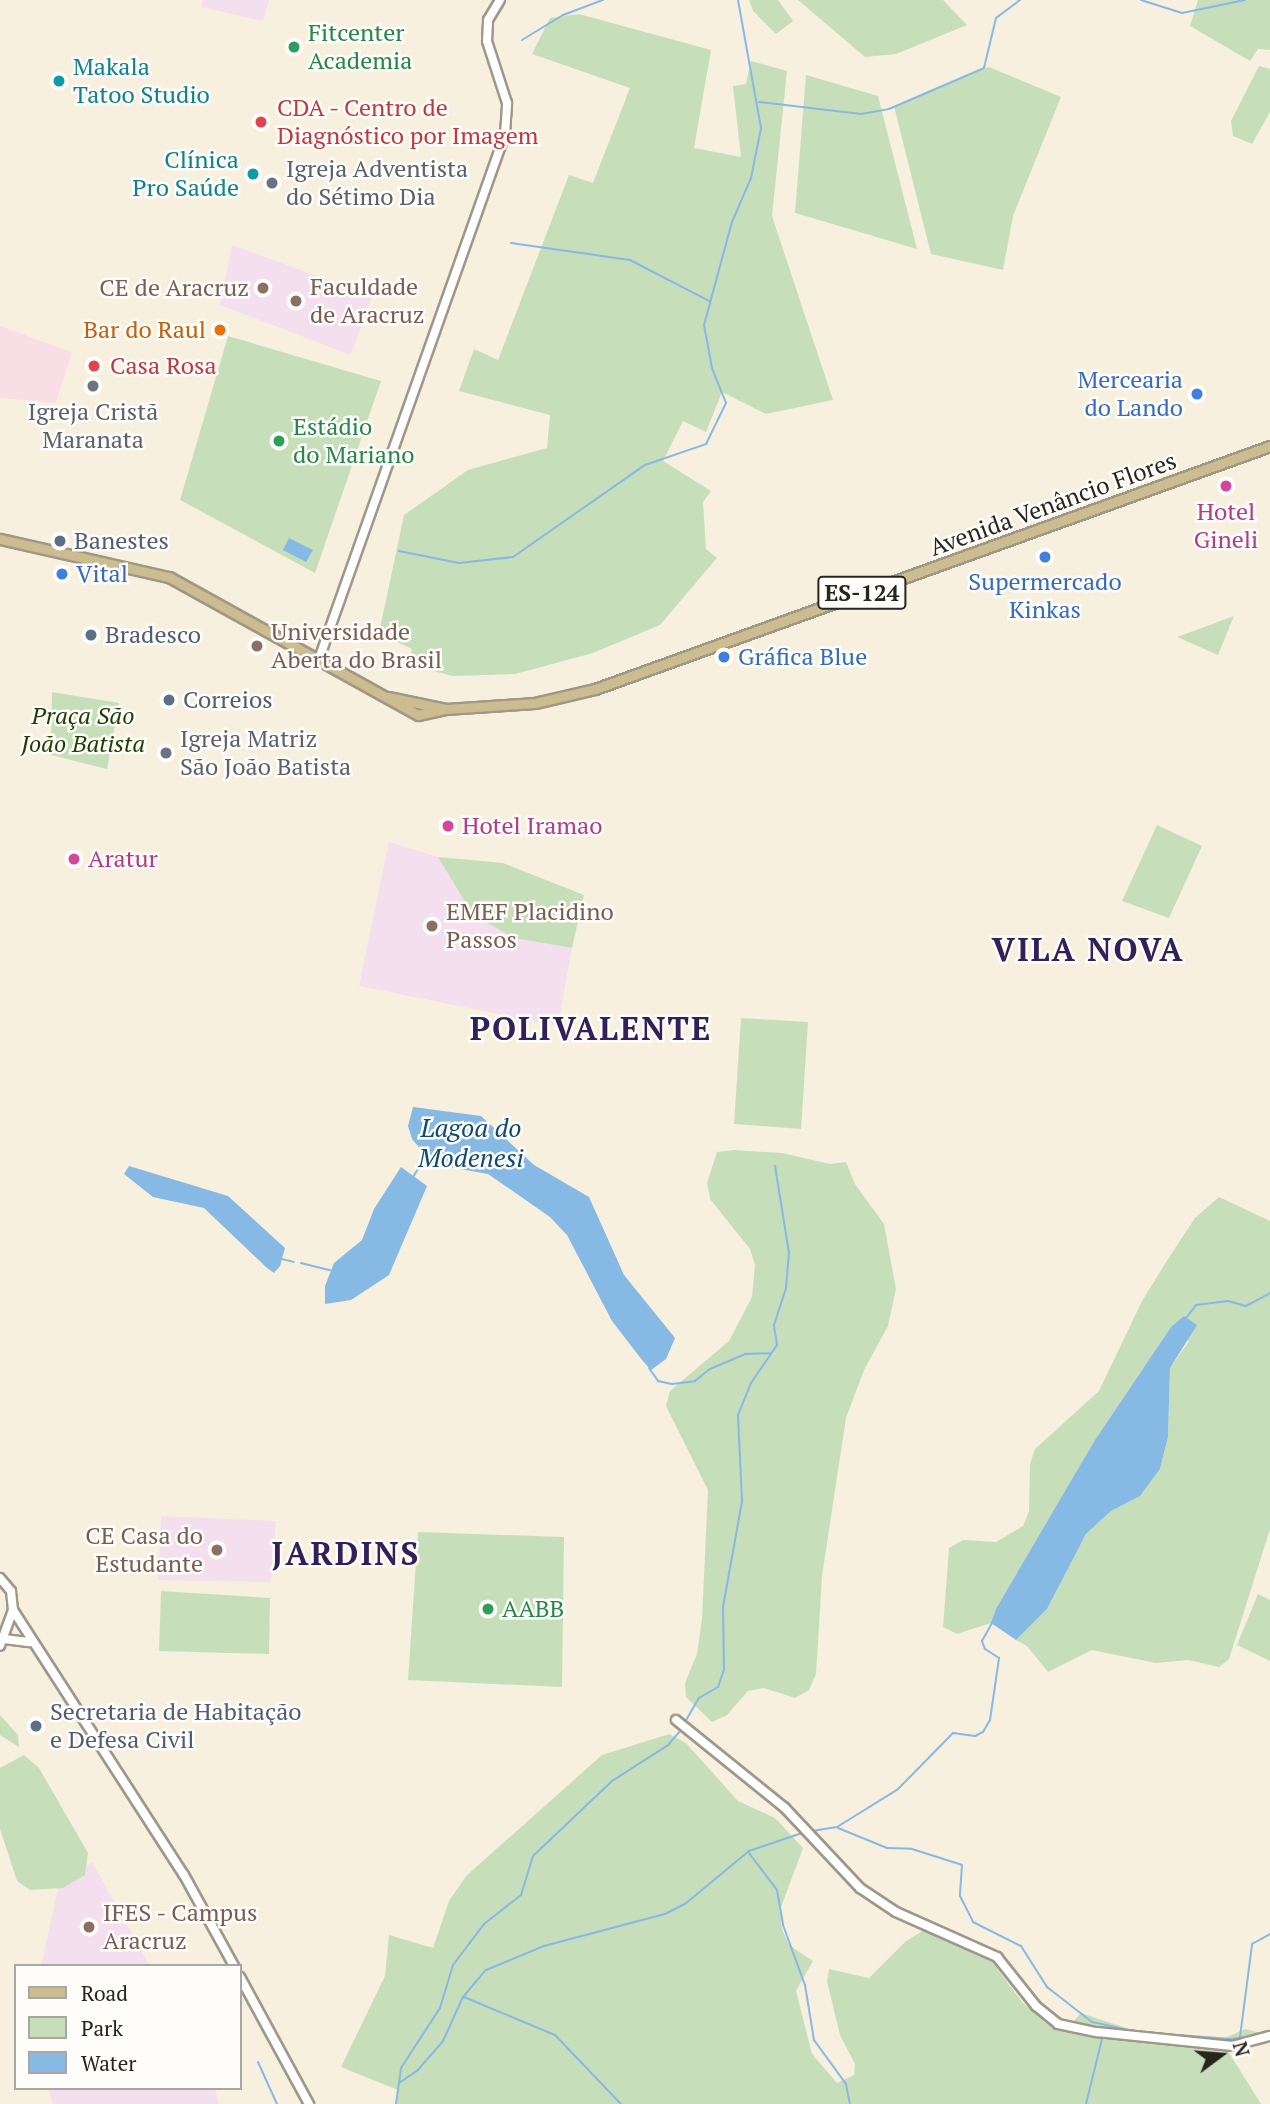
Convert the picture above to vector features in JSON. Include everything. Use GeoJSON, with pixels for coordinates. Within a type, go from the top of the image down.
{"type":"FeatureCollection","features":[{"type":"Feature","properties":{"kind":"main road","name":"Avenida Venâncio Flores"},"geometry":{"type":"LineString","coordinates":[[0,538],[154,571],[388,697],[418,708],[446,709],[535,703],[595,689],[1270,446]]}},
{"type":"Feature","properties":{"kind":"street"},"geometry":{"type":"LineString","coordinates":[[319,659],[505,134],[507,103],[487,41],[488,20],[500,0]]}},
{"type":"Feature","properties":{"kind":"street"},"geometry":{"type":"LineString","coordinates":[[0,1578],[11,1591],[13,1610],[30,1642],[110,1755],[232,1964]]}},
{"type":"Feature","properties":{"kind":"street"},"geometry":{"type":"LineString","coordinates":[[13,1610],[2,1642],[30,1642]]}},
{"type":"Feature","properties":{"kind":"street"},"geometry":{"type":"LineString","coordinates":[[676,1720],[784,1807],[867,1894],[896,1912],[997,1957],[1036,2006],[1058,2024],[1097,2032],[1232,2046],[1270,2036]]}},
{"type":"Feature","properties":{"kind":"street"},"geometry":{"type":"LineString","coordinates":[[242,1981],[309,2104]]}},
{"type":"Feature","properties":{"kind":"shaded area"},"geometry":{"type":"Polygon","coordinates":[[[203,0],[269,0],[263,21],[201,7],[203,0]]]}},
{"type":"Feature","properties":{"kind":"shaded area","name":"Faculdade de Aracruz"},"geometry":{"type":"Polygon","coordinates":[[[232,245],[372,296],[351,355],[220,305],[232,245]]]}},
{"type":"Feature","properties":{"kind":"shaded area"},"geometry":{"type":"Polygon","coordinates":[[[0,326],[72,352],[56,403],[0,398],[0,326]]]}},
{"type":"Feature","properties":{"kind":"shaded area","name":"EMEF Placidino Passos"},"geometry":{"type":"Polygon","coordinates":[[[389,842],[438,857],[473,915],[514,938],[572,948],[558,1026],[359,986],[389,842]]]}},
{"type":"Feature","properties":{"kind":"shaded area","name":"CE Casa do Estudante"},"geometry":{"type":"Polygon","coordinates":[[[161,1516],[276,1521],[271,1582],[158,1580],[161,1516]]]}},
{"type":"Feature","properties":{"kind":"shaded area","name":"IFES - Campus Aracruz"},"geometry":{"type":"Polygon","coordinates":[[[92,1862],[149,1964],[41,1964],[58,1889],[92,1862]]]}},
{"type":"Feature","properties":{"kind":"shaded area"},"geometry":{"type":"Polygon","coordinates":[[[49,2090],[216,2090],[219,2104],[53,2104],[49,2090]]]}},
{"type":"Feature","properties":{"kind":"green space"},"geometry":{"type":"Polygon","coordinates":[[[749,0],[778,0],[793,21],[776,34],[753,11],[749,0]]]}},
{"type":"Feature","properties":{"kind":"green space"},"geometry":{"type":"Polygon","coordinates":[[[798,0],[943,0],[967,25],[896,54],[865,57],[798,0]]]}},
{"type":"Feature","properties":{"kind":"green space"},"geometry":{"type":"Polygon","coordinates":[[[1198,0],[1270,0],[1270,50],[1258,49],[1250,61],[1190,26],[1198,0]]]}},
{"type":"Feature","properties":{"kind":"green space"},"geometry":{"type":"Polygon","coordinates":[[[579,14],[711,50],[694,148],[741,157],[733,86],[746,84],[751,61],[787,71],[772,216],[833,400],[766,414],[722,392],[706,432],[683,421],[663,461],[711,491],[703,502],[706,549],[717,558],[660,625],[593,653],[515,674],[453,676],[409,665],[412,649],[379,633],[404,515],[468,470],[547,448],[550,415],[459,391],[474,349],[498,360],[569,175],[593,183],[630,88],[532,54],[550,18],[579,14]]]}},
{"type":"Feature","properties":{"kind":"green space"},"geometry":{"type":"Polygon","coordinates":[[[1259,66],[1270,69],[1270,112],[1252,144],[1233,136],[1231,121],[1259,66]]]}},
{"type":"Feature","properties":{"kind":"green space"},"geometry":{"type":"Polygon","coordinates":[[[989,67],[1061,97],[1013,216],[1003,270],[931,254],[894,106],[989,67]]]}},
{"type":"Feature","properties":{"kind":"green space"},"geometry":{"type":"Polygon","coordinates":[[[806,75],[878,96],[917,249],[795,213],[806,75]]]}},
{"type":"Feature","properties":{"kind":"green space","name":"Estádio do Mariano"},"geometry":{"type":"Polygon","coordinates":[[[228,336],[381,381],[315,573],[180,500],[228,336]]]}},
{"type":"Feature","properties":{"kind":"green space"},"geometry":{"type":"Polygon","coordinates":[[[1234,616],[1218,655],[1177,637],[1234,616]]]}},
{"type":"Feature","properties":{"kind":"green space","name":"Praça São João Batista"},"geometry":{"type":"Polygon","coordinates":[[[52,692],[119,703],[107,769],[51,755],[52,692]]]}},
{"type":"Feature","properties":{"kind":"green space"},"geometry":{"type":"Polygon","coordinates":[[[1157,825],[1202,846],[1169,918],[1122,901],[1157,825]]]}},
{"type":"Feature","properties":{"kind":"green space"},"geometry":{"type":"Polygon","coordinates":[[[438,857],[503,863],[584,895],[572,948],[514,938],[473,915],[438,857]]]}},
{"type":"Feature","properties":{"kind":"green space"},"geometry":{"type":"Polygon","coordinates":[[[741,1018],[808,1022],[801,1129],[734,1124],[741,1018]]]}},
{"type":"Feature","properties":{"kind":"green space"},"geometry":{"type":"Polygon","coordinates":[[[734,1150],[782,1153],[830,1164],[846,1162],[855,1184],[884,1224],[896,1289],[888,1326],[864,1370],[846,1418],[822,1576],[816,1674],[809,1690],[795,1698],[764,1688],[748,1691],[727,1715],[712,1722],[686,1697],[685,1683],[697,1654],[702,1619],[708,1490],[666,1406],[670,1391],[729,1341],[752,1297],[755,1265],[750,1249],[710,1199],[707,1183],[717,1152],[734,1150]]]}},
{"type":"Feature","properties":{"kind":"green space"},"geometry":{"type":"Polygon","coordinates":[[[1219,1197],[1270,1221],[1270,1529],[1229,1659],[1219,1667],[1188,1660],[1156,1663],[1092,1650],[1048,1672],[1027,1646],[1016,1640],[1047,1609],[1086,1534],[1111,1511],[1140,1496],[1160,1469],[1168,1437],[1170,1368],[1189,1341],[1171,1327],[1095,1440],[991,1623],[957,1634],[943,1627],[949,1548],[963,1540],[996,1542],[1023,1526],[1029,1511],[1030,1464],[1035,1449],[1099,1391],[1142,1301],[1195,1218],[1219,1197]]]}},
{"type":"Feature","properties":{"kind":"green space","name":"AABB"},"geometry":{"type":"Polygon","coordinates":[[[418,1532],[564,1537],[562,1687],[408,1680],[418,1532]]]}},
{"type":"Feature","properties":{"kind":"green space"},"geometry":{"type":"Polygon","coordinates":[[[161,1591],[270,1598],[269,1654],[159,1651],[161,1591]]]}},
{"type":"Feature","properties":{"kind":"green space"},"geometry":{"type":"Polygon","coordinates":[[[1258,1594],[1270,1600],[1270,1661],[1237,1645],[1258,1594]]]}},
{"type":"Feature","properties":{"kind":"green space"},"geometry":{"type":"Polygon","coordinates":[[[0,1715],[18,1735],[19,1747],[0,1735],[0,1715]]]}},
{"type":"Feature","properties":{"kind":"green space"},"geometry":{"type":"Polygon","coordinates":[[[669,1734],[686,1743],[738,1801],[775,1818],[803,1848],[780,1910],[782,1929],[789,1945],[813,1961],[796,1991],[812,2054],[837,2083],[854,2075],[855,2064],[840,2035],[827,1981],[829,1969],[869,1978],[905,1942],[927,1928],[992,1962],[1023,2003],[1048,2025],[1066,2029],[1081,2013],[1132,2030],[1223,2039],[1245,2029],[1268,2035],[1226,2048],[1261,2104],[397,2104],[398,2090],[341,2067],[385,1976],[389,1935],[433,1948],[449,1901],[466,1876],[602,1755],[669,1734]]]}},
{"type":"Feature","properties":{"kind":"green space"},"geometry":{"type":"Polygon","coordinates":[[[24,1755],[39,1768],[88,1853],[85,1875],[63,1888],[30,1890],[17,1881],[0,1829],[0,1768],[24,1755]]]}},
{"type":"Feature","properties":{"kind":"water"},"geometry":{"type":"Polygon","coordinates":[[[289,538],[313,550],[306,562],[283,550],[289,538]]]}},
{"type":"Feature","properties":{"kind":"water","name":"Lagoa do Modenesi"},"geometry":{"type":"Polygon","coordinates":[[[413,1107],[481,1116],[534,1165],[589,1197],[624,1275],[675,1338],[666,1359],[651,1370],[642,1360],[612,1321],[567,1235],[550,1217],[488,1174],[433,1164],[412,1139],[408,1126],[413,1107]]]}},
{"type":"Feature","properties":{"kind":"water"},"geometry":{"type":"Polygon","coordinates":[[[129,1166],[228,1196],[285,1248],[280,1266],[274,1273],[266,1267],[204,1208],[153,1197],[124,1174],[129,1166]]]}},
{"type":"Feature","properties":{"kind":"water"},"geometry":{"type":"Polygon","coordinates":[[[401,1167],[427,1186],[389,1275],[351,1300],[325,1304],[325,1286],[334,1263],[362,1240],[374,1209],[401,1167]]]}},
{"type":"Feature","properties":{"kind":"water"},"geometry":{"type":"Polygon","coordinates":[[[1184,1316],[1197,1325],[1170,1368],[1168,1437],[1160,1469],[1140,1496],[1111,1511],[1086,1534],[1047,1609],[1016,1640],[991,1623],[996,1609],[1095,1440],[1171,1327],[1184,1316]]]}},
{"type":"Feature","properties":{"kind":"waterway"},"geometry":{"type":"LineString","coordinates":[[522,40],[563,15],[603,0]]}},
{"type":"Feature","properties":{"kind":"waterway"},"geometry":{"type":"LineString","coordinates":[[399,551],[459,563],[513,557],[645,465],[706,444],[726,403],[712,368],[704,325],[732,222],[751,178],[761,128],[738,0]]}},
{"type":"Feature","properties":{"kind":"waterway"},"geometry":{"type":"LineString","coordinates":[[759,102],[861,114],[889,109],[984,68],[996,18],[1020,0]]}},
{"type":"Feature","properties":{"kind":"waterway"},"geometry":{"type":"LineString","coordinates":[[1141,0],[1182,13],[1245,0]]}},
{"type":"Feature","properties":{"kind":"waterway"},"geometry":{"type":"LineString","coordinates":[[511,243],[630,260],[709,301]]}},
{"type":"Feature","properties":{"kind":"waterway"},"geometry":{"type":"LineString","coordinates":[[413,1177],[426,1156]]}},
{"type":"Feature","properties":{"kind":"waterway"},"geometry":{"type":"LineString","coordinates":[[685,1722],[699,1698],[718,1687],[724,1670],[723,1607],[742,1501],[738,1415],[751,1383],[777,1345],[774,1325],[786,1287],[789,1253],[775,1166]]}},
{"type":"Feature","properties":{"kind":"waterway"},"geometry":{"type":"LineString","coordinates":[[282,1259],[294,1262]]}},
{"type":"Feature","properties":{"kind":"waterway"},"geometry":{"type":"LineString","coordinates":[[301,1263],[330,1270]]}},
{"type":"Feature","properties":{"kind":"waterway"},"geometry":{"type":"LineString","coordinates":[[1186,1318],[1196,1305],[1228,1301],[1246,1306],[1270,1293]]}},
{"type":"Feature","properties":{"kind":"waterway"},"geometry":{"type":"LineString","coordinates":[[649,1368],[658,1381],[672,1384],[695,1381],[710,1369],[746,1354],[770,1353]]}},
{"type":"Feature","properties":{"kind":"waterway"},"geometry":{"type":"LineString","coordinates":[[812,1831],[837,1827],[897,1790],[953,1733],[975,1736],[983,1732],[990,1720],[999,1658],[985,1649],[982,1641],[995,1618]]}},
{"type":"Feature","properties":{"kind":"waterway"},"geometry":{"type":"LineString","coordinates":[[396,2104],[401,2068],[440,2008],[453,1965],[484,1924],[521,1895],[533,1856],[612,1781],[668,1745],[681,1730]]}},
{"type":"Feature","properties":{"kind":"waterway"},"geometry":{"type":"LineString","coordinates":[[838,1828],[887,1848],[912,1849],[962,1865],[960,1896],[973,1922],[1021,1946],[1047,1987],[1092,2022],[1138,2032],[1231,2039],[1263,2035]]}},
{"type":"Feature","properties":{"kind":"waterway"},"geometry":{"type":"LineString","coordinates":[[399,2083],[417,2071],[443,2041],[463,1997],[486,1970],[544,1946],[665,1914],[685,1904],[749,1851],[802,1833]]}},
{"type":"Feature","properties":{"kind":"waterway"},"geometry":{"type":"LineString","coordinates":[[749,1853],[777,1890],[783,1925],[805,1985],[814,2040],[846,2084],[850,2104]]}},
{"type":"Feature","properties":{"kind":"waterway"},"geometry":{"type":"LineString","coordinates":[[1240,2037],[1252,1944],[1270,1934]]}},
{"type":"Feature","properties":{"kind":"waterway"},"geometry":{"type":"LineString","coordinates":[[464,1997],[555,2035],[621,2104]]}},
{"type":"Feature","properties":{"kind":"waterway"},"geometry":{"type":"LineString","coordinates":[[1086,2104],[1102,2039]]}},
{"type":"Feature","properties":{"kind":"waterway"},"geometry":{"type":"LineString","coordinates":[[258,2062],[277,2104]]}},
{"type":"Feature","properties":{"kind":"place","name":"Fitcenter Academia"},"geometry":{"type":"Point","coordinates":[294,47]}},
{"type":"Feature","properties":{"kind":"place","name":"Makala Tatoo Studio"},"geometry":{"type":"Point","coordinates":[59,81]}},
{"type":"Feature","properties":{"kind":"place","name":"CDA - Centro de Diagnóstico por Imagem"},"geometry":{"type":"Point","coordinates":[261,122]}},
{"type":"Feature","properties":{"kind":"place","name":"Clínica Pro Saúde"},"geometry":{"type":"Point","coordinates":[253,174]}},
{"type":"Feature","properties":{"kind":"place","name":"Igreja Adventista do Sétimo Dia"},"geometry":{"type":"Point","coordinates":[272,183]}},
{"type":"Feature","properties":{"kind":"place","name":"CE de Aracruz"},"geometry":{"type":"Point","coordinates":[263,288]}},
{"type":"Feature","properties":{"kind":"place","name":"Faculdade de Aracruz"},"geometry":{"type":"Point","coordinates":[296,301]}},
{"type":"Feature","properties":{"kind":"place","name":"Bar do Raul"},"geometry":{"type":"Point","coordinates":[220,330]}},
{"type":"Feature","properties":{"kind":"place","name":"Casa Rosa"},"geometry":{"type":"Point","coordinates":[94,366]}},
{"type":"Feature","properties":{"kind":"place","name":"Igreja Cristã Maranata"},"geometry":{"type":"Point","coordinates":[93,386]}},
{"type":"Feature","properties":{"kind":"place","name":"Mercearia do Lando"},"geometry":{"type":"Point","coordinates":[1197,394]}},
{"type":"Feature","properties":{"kind":"place","name":"Estádio do Mariano"},"geometry":{"type":"Point","coordinates":[279,441]}},
{"type":"Feature","properties":{"kind":"place","name":"Hotel Gineli"},"geometry":{"type":"Point","coordinates":[1226,486]}},
{"type":"Feature","properties":{"kind":"place","name":"Banestes"},"geometry":{"type":"Point","coordinates":[60,541]}},
{"type":"Feature","properties":{"kind":"place","name":"Supermercado Kinkas"},"geometry":{"type":"Point","coordinates":[1045,557]}},
{"type":"Feature","properties":{"kind":"place","name":"Vital"},"geometry":{"type":"Point","coordinates":[62,574]}},
{"type":"Feature","properties":{"kind":"place","name":"Bradesco"},"geometry":{"type":"Point","coordinates":[91,635]}},
{"type":"Feature","properties":{"kind":"place","name":"Universidade Aberta do Brasil"},"geometry":{"type":"Point","coordinates":[257,646]}},
{"type":"Feature","properties":{"kind":"place","name":"Gráfica Blue"},"geometry":{"type":"Point","coordinates":[724,657]}},
{"type":"Feature","properties":{"kind":"place","name":"Correios"},"geometry":{"type":"Point","coordinates":[169,700]}},
{"type":"Feature","properties":{"kind":"place","name":"Igreja Matriz São João Batista"},"geometry":{"type":"Point","coordinates":[166,753]}},
{"type":"Feature","properties":{"kind":"place","name":"Hotel Iramao"},"geometry":{"type":"Point","coordinates":[448,826]}},
{"type":"Feature","properties":{"kind":"place","name":"Aratur"},"geometry":{"type":"Point","coordinates":[74,859]}},
{"type":"Feature","properties":{"kind":"place","name":"EMEF Placidino Passos"},"geometry":{"type":"Point","coordinates":[432,926]}},
{"type":"Feature","properties":{"kind":"place","name":"CE Casa do Estudante"},"geometry":{"type":"Point","coordinates":[217,1550]}},
{"type":"Feature","properties":{"kind":"place","name":"AABB"},"geometry":{"type":"Point","coordinates":[488,1609]}},
{"type":"Feature","properties":{"kind":"place","name":"Secretaria de Habitação e Defesa Civil"},"geometry":{"type":"Point","coordinates":[36,1726]}},
{"type":"Feature","properties":{"kind":"place","name":"IFES - Campus Aracruz"},"geometry":{"type":"Point","coordinates":[89,1927]}},
{"type":"Feature","properties":{"kind":"district","name":"VILA NOVA"},"geometry":{"type":"Point","coordinates":[1088,949]}},
{"type":"Feature","properties":{"kind":"district","name":"POLIVALENTE"},"geometry":{"type":"Point","coordinates":[591,1028]}},
{"type":"Feature","properties":{"kind":"district","name":"JARDINS"},"geometry":{"type":"Point","coordinates":[346,1553]}}]}
